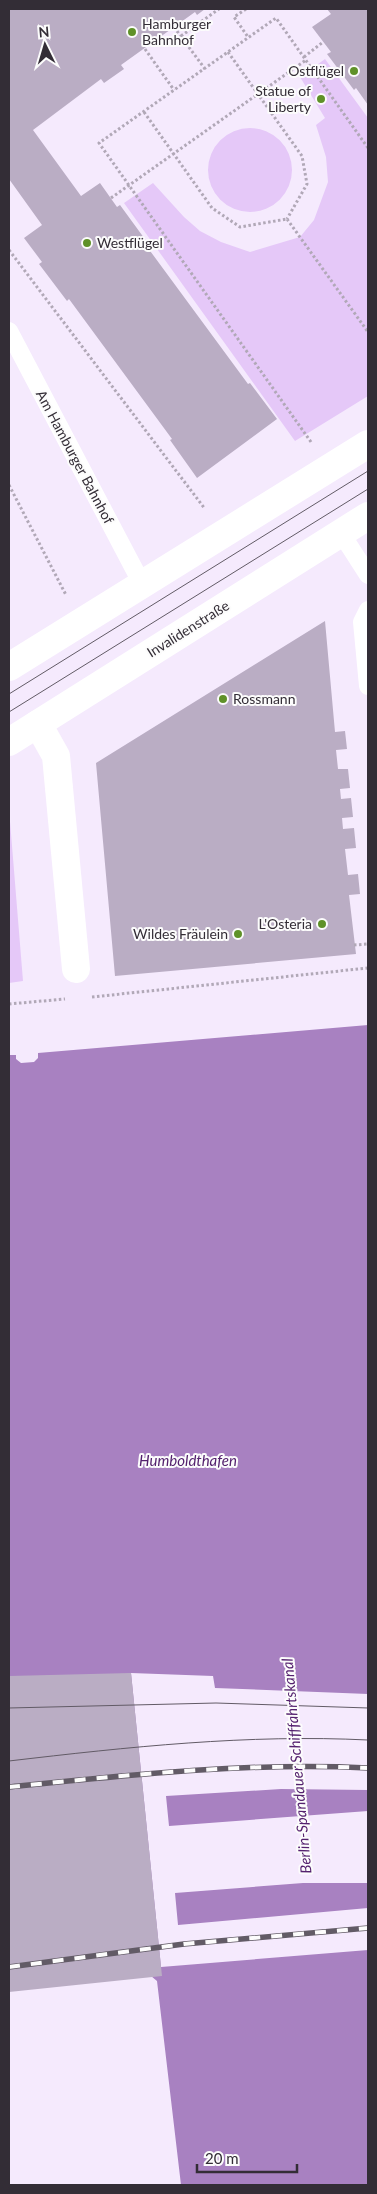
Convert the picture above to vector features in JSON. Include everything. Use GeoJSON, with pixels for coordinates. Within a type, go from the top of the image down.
{"type":"FeatureCollection","features":[{"type":"Feature","properties":{"kind":"main road"},"geometry":{"type":"LineString","coordinates":[[9,667],[368,444]]}},
{"type":"Feature","properties":{"kind":"main road","name":"Invalidenstraße"},"geometry":{"type":"LineString","coordinates":[[9,742],[368,516]]}},
{"type":"Feature","properties":{"kind":"main road"},"geometry":{"type":"LineString","coordinates":[[38,724],[56,756],[76,969]]}},
{"type":"Feature","properties":{"kind":"lane","name":"Am Hamburger Bahnhof"},"geometry":{"type":"LineString","coordinates":[[9,330],[142,584]]}},
{"type":"Feature","properties":{"kind":"lane"},"geometry":{"type":"LineString","coordinates":[[341,533],[368,575]]}},
{"type":"Feature","properties":{"kind":"lane"},"geometry":{"type":"LineString","coordinates":[[368,610],[362,622],[368,686]]}},
{"type":"Feature","properties":{"kind":"path"},"geometry":{"type":"LineString","coordinates":[[181,36],[219,9]]}},
{"type":"Feature","properties":{"kind":"path"},"geometry":{"type":"LineString","coordinates":[[246,9],[234,18],[248,38]]}},
{"type":"Feature","properties":{"kind":"path"},"geometry":{"type":"LineString","coordinates":[[311,442],[99,143],[276,18],[368,148]]}},
{"type":"Feature","properties":{"kind":"path"},"geometry":{"type":"LineString","coordinates":[[174,27],[205,69]]}},
{"type":"Feature","properties":{"kind":"path"},"geometry":{"type":"LineString","coordinates":[[111,198],[258,94],[323,42]]}},
{"type":"Feature","properties":{"kind":"path"},"geometry":{"type":"LineString","coordinates":[[145,49],[174,90]]}},
{"type":"Feature","properties":{"kind":"path"},"geometry":{"type":"LineString","coordinates":[[228,52],[302,156],[307,184],[287,219]]}},
{"type":"Feature","properties":{"kind":"path"},"geometry":{"type":"LineString","coordinates":[[144,112],[212,208],[240,227],[287,219]]}},
{"type":"Feature","properties":{"kind":"path"},"geometry":{"type":"LineString","coordinates":[[287,219],[368,332]]}},
{"type":"Feature","properties":{"kind":"path"},"geometry":{"type":"LineString","coordinates":[[9,250],[205,509]]}},
{"type":"Feature","properties":{"kind":"path"},"geometry":{"type":"LineString","coordinates":[[9,485],[66,596]]}},
{"type":"Feature","properties":{"kind":"path"},"geometry":{"type":"LineString","coordinates":[[354,945],[368,944]]}},
{"type":"Feature","properties":{"kind":"path"},"geometry":{"type":"LineString","coordinates":[[89,997],[368,968]]}},
{"type":"Feature","properties":{"kind":"path"},"geometry":{"type":"LineString","coordinates":[[9,1004],[70,999]]}},
{"type":"Feature","properties":{"kind":"shaded area"},"geometry":{"type":"Polygon","coordinates":[[[325,59],[368,118],[368,396],[295,441],[124,203],[153,183],[184,217],[200,231],[221,242],[250,252],[300,237],[314,220],[328,182],[326,157],[316,125],[325,118],[300,77],[325,59]]]}},
{"type":"Feature","properties":{"kind":"shaded area"},"geometry":{"type":"Polygon","coordinates":[[[250,128],[266,131],[280,140],[289,154],[292,170],[289,186],[280,200],[266,209],[250,212],[234,209],[220,200],[211,186],[208,170],[211,154],[220,140],[234,131],[250,128]]]}},
{"type":"Feature","properties":{"kind":"shaded area"},"geometry":{"type":"Polygon","coordinates":[[[9,809],[23,981],[9,983],[9,809]]]}},
{"type":"Feature","properties":{"kind":"water","name":"Humboldthafen"},"geometry":{"type":"Polygon","coordinates":[[[368,1025],[368,2185],[181,2185],[157,1981],[9,1858],[9,1055],[16,1055],[16,1059],[21,1063],[34,1062],[38,1058],[38,1053],[368,1025]]]}},
{"type":"Feature","properties":{"kind":"pier"},"geometry":{"type":"Polygon","coordinates":[[[131,1673],[213,1676],[215,1688],[368,1694],[368,1790],[281,1789],[166,1796],[169,1826],[368,1811],[368,1883],[303,1883],[175,1893],[178,1925],[368,1908],[368,1950],[161,1967],[131,1673]]]}},
{"type":"Feature","properties":{"kind":"building","name":"Westflügel"},"geometry":{"type":"Polygon","coordinates":[[[9,9],[205,9],[197,15],[195,12],[121,65],[124,69],[104,83],[101,79],[33,130],[81,196],[100,183],[117,207],[120,205],[147,242],[145,244],[248,384],[250,383],[277,419],[197,478],[170,440],[172,439],[69,299],[67,301],[39,264],[42,262],[24,238],[42,225],[9,179],[9,9]]]}},
{"type":"Feature","properties":{"kind":"building","name":"Ostflügel"},"geometry":{"type":"Polygon","coordinates":[[[327,9],[368,9],[368,105],[356,88],[354,90],[327,54],[331,52],[312,27],[331,14],[327,9]]]}},
{"type":"Feature","properties":{"kind":"building"},"geometry":{"type":"Polygon","coordinates":[[[325,621],[335,732],[345,731],[347,749],[336,750],[338,769],[348,769],[350,788],[340,789],[341,799],[351,798],[353,817],[342,818],[343,829],[354,828],[356,848],[345,849],[348,875],[358,874],[360,894],[349,895],[356,954],[115,976],[96,763],[325,621]]]}},
{"type":"Feature","properties":{"kind":"building"},"geometry":{"type":"Polygon","coordinates":[[[131,1673],[162,1976],[9,1992],[9,1676],[131,1673]]]}},
{"type":"Feature","properties":{"kind":"tram line"},"geometry":{"type":"LineString","coordinates":[[9,694],[368,471]]}},
{"type":"Feature","properties":{"kind":"tram line"},"geometry":{"type":"LineString","coordinates":[[9,712],[368,489]]}},
{"type":"Feature","properties":{"kind":"tram line"},"geometry":{"type":"LineString","coordinates":[[9,1708],[216,1703],[368,1708]]}},
{"type":"Feature","properties":{"kind":"tram line"},"geometry":{"type":"LineString","coordinates":[[9,1761],[98,1751],[233,1740],[368,1740]]}},
{"type":"Feature","properties":{"kind":"railway"},"geometry":{"type":"LineString","coordinates":[[9,1787],[144,1774],[233,1768],[368,1768]]}},
{"type":"Feature","properties":{"kind":"railway"},"geometry":{"type":"LineString","coordinates":[[9,1967],[184,1944],[368,1928]]}},
{"type":"Feature","properties":{"kind":"place","name":"Hamburger Bahnhof"},"geometry":{"type":"Point","coordinates":[132,32]}},
{"type":"Feature","properties":{"kind":"place","name":"Ostflügel"},"geometry":{"type":"Point","coordinates":[354,71]}},
{"type":"Feature","properties":{"kind":"place","name":"Statue of Liberty"},"geometry":{"type":"Point","coordinates":[321,99]}},
{"type":"Feature","properties":{"kind":"place","name":"Westflügel"},"geometry":{"type":"Point","coordinates":[87,243]}},
{"type":"Feature","properties":{"kind":"place","name":"Rossmann"},"geometry":{"type":"Point","coordinates":[223,699]}},
{"type":"Feature","properties":{"kind":"place","name":"L'Osteria"},"geometry":{"type":"Point","coordinates":[322,924]}},
{"type":"Feature","properties":{"kind":"place","name":"Wildes Fräulein"},"geometry":{"type":"Point","coordinates":[238,934]}},
{"type":"Feature","properties":{"kind":"water label","name":"Berlin-Spandauer Schifffahrtskanal"},"geometry":{"type":"Point","coordinates":[297,1766]}}]}
